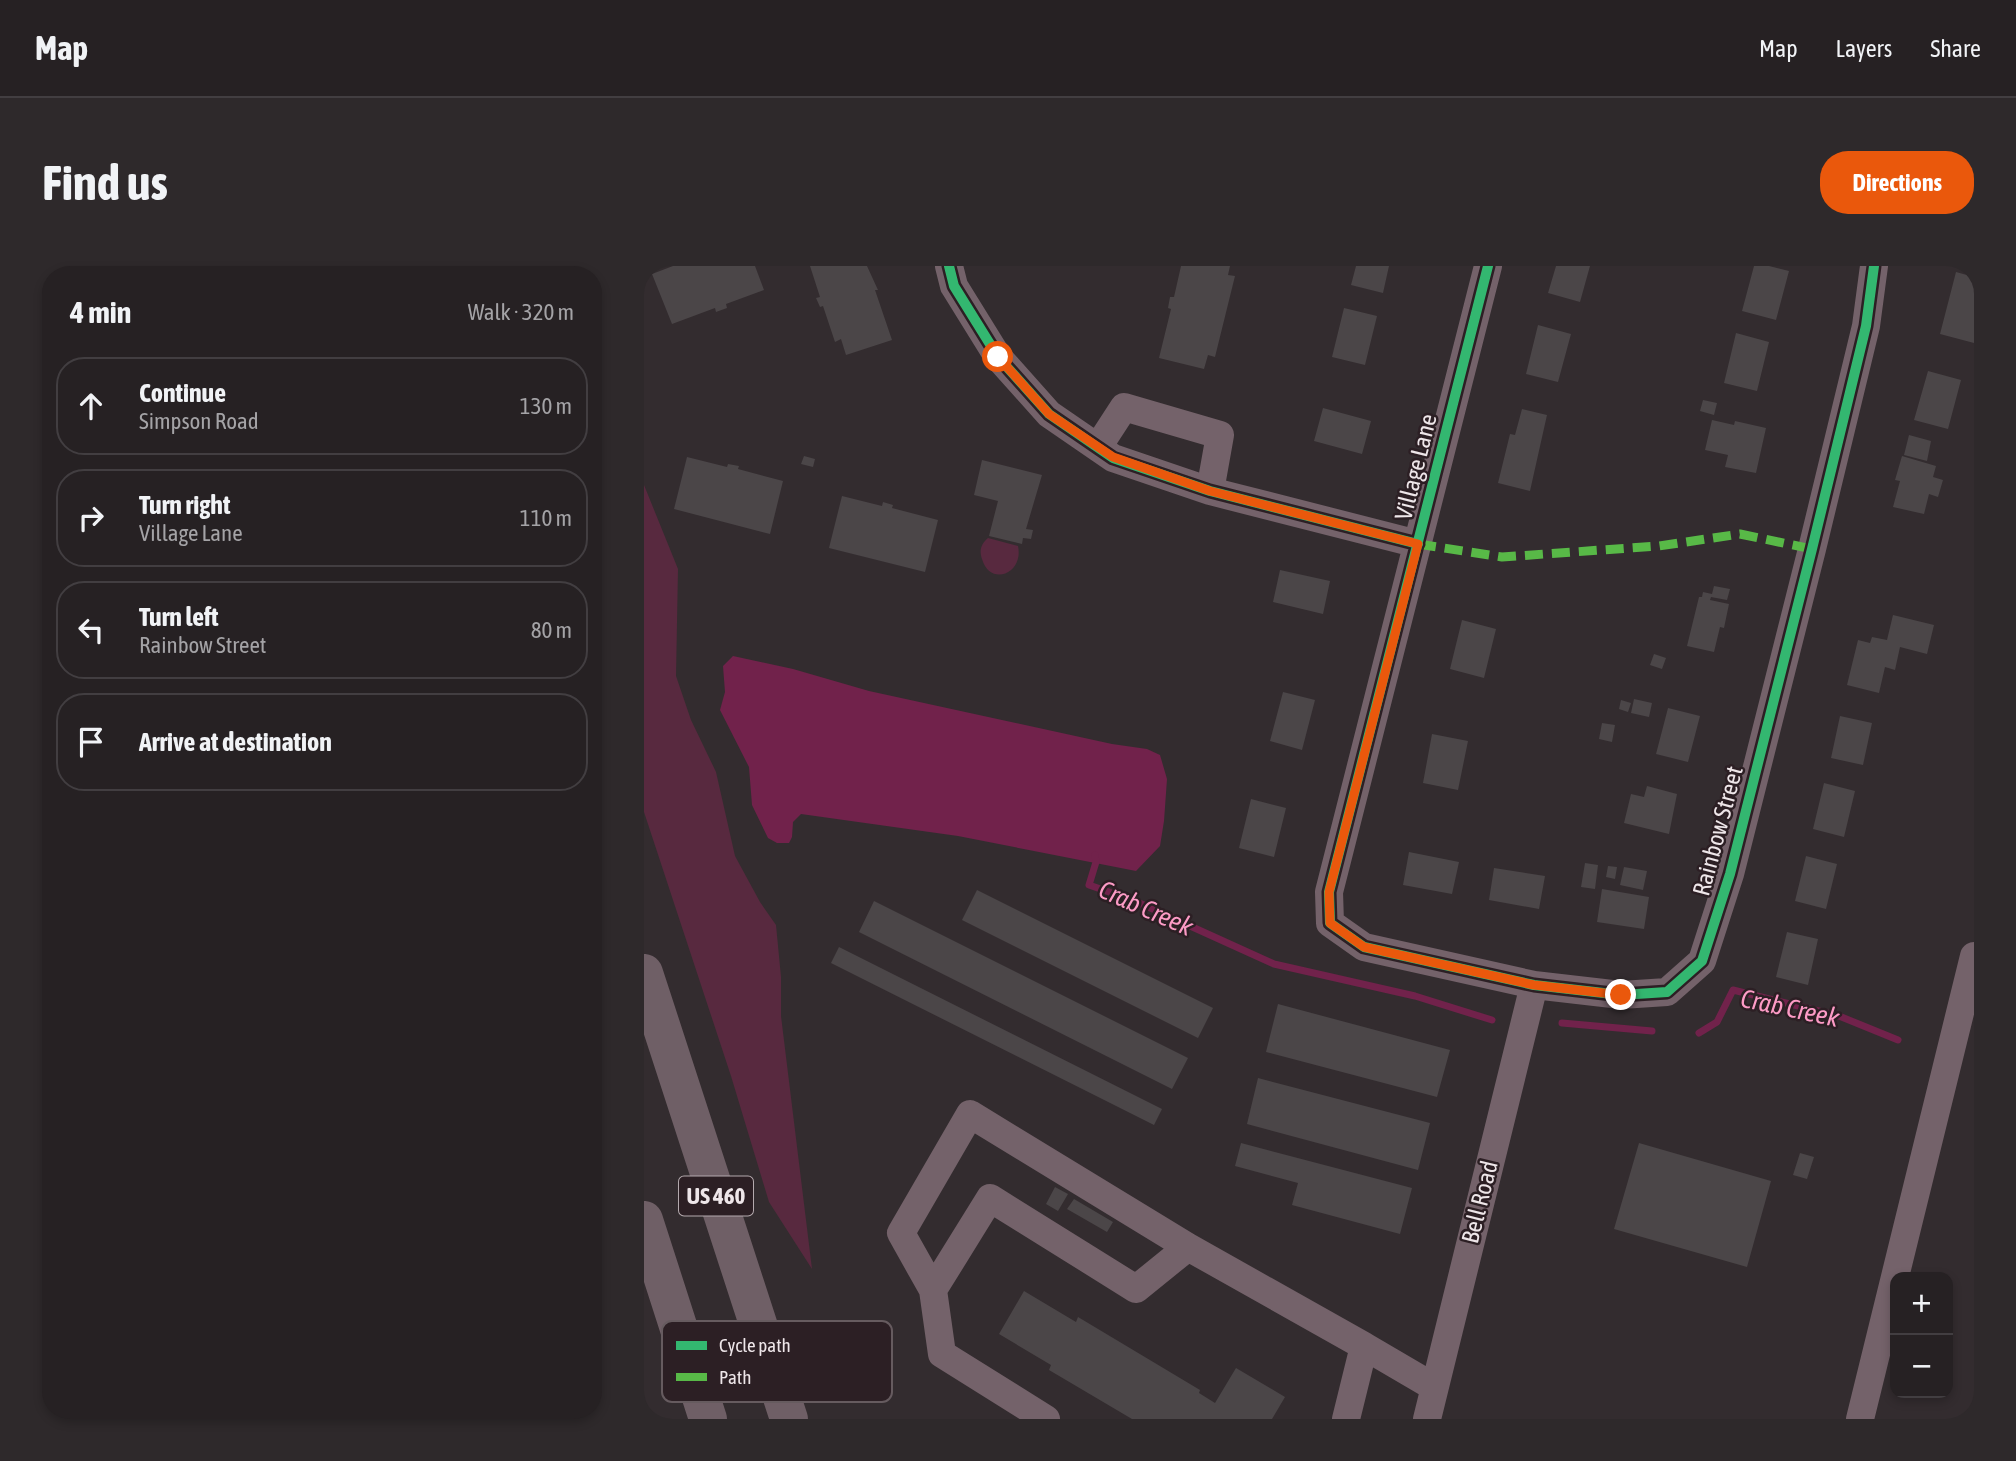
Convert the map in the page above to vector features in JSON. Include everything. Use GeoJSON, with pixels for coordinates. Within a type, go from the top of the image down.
{"type":"FeatureCollection","features":[{"type":"Feature","properties":{"kind":"highway","name":"US 460"},"geometry":{"type":"LineString","coordinates":[[644,972],[757,1321]]}},
{"type":"Feature","properties":{"kind":"highway","name":"US 460"},"geometry":{"type":"LineString","coordinates":[[644,1220],[676,1321]]}},
{"type":"Feature","properties":{"kind":"highway","name":"US 460"},"geometry":{"type":"LineString","coordinates":[[703,1402],[708,1419]]}},
{"type":"Feature","properties":{"kind":"highway","name":"US 460"},"geometry":{"type":"LineString","coordinates":[[783,1402],[789,1419]]}},
{"type":"Feature","properties":{"kind":"street"},"geometry":{"type":"LineString","coordinates":[[949,266],[954,286],[998,357],[1049,414],[1113,457],[1210,491],[1418,544]]}},
{"type":"Feature","properties":{"kind":"street","name":"Village Lane"},"geometry":{"type":"LineString","coordinates":[[1330,923],[1329,892],[1488,266]]}},
{"type":"Feature","properties":{"kind":"street","name":"Rainbow Street"},"geometry":{"type":"LineString","coordinates":[[1330,923],[1364,947],[1534,985],[1621,995],[1667,992],[1702,961],[1730,874],[1867,326],[1874,266]]}},
{"type":"Feature","properties":{"kind":"street"},"geometry":{"type":"LineString","coordinates":[[1098,447],[1124,407],[1220,435],[1210,491]]}},
{"type":"Feature","properties":{"kind":"street"},"geometry":{"type":"LineString","coordinates":[[1860,1419],[1974,956]]}},
{"type":"Feature","properties":{"kind":"street","name":"Bell Road"},"geometry":{"type":"LineString","coordinates":[[1427,1419],[1534,985]]}},
{"type":"Feature","properties":{"kind":"street"},"geometry":{"type":"LineString","coordinates":[[1046,1419],[942,1354],[933,1290],[901,1233],[970,1114],[1188,1247],[1434,1387]]}},
{"type":"Feature","properties":{"kind":"street"},"geometry":{"type":"LineString","coordinates":[[933,1290],[990,1198],[1136,1289],[1188,1247]]}},
{"type":"Feature","properties":{"kind":"street"},"geometry":{"type":"LineString","coordinates":[[1346,1419],[1364,1346]]}},
{"type":"Feature","properties":{"kind":"shaded area"},"geometry":{"type":"Polygon","coordinates":[[[644,485],[678,569],[676,676],[691,720],[716,772],[735,856],[776,925],[781,977],[781,1016],[812,1269],[769,1202],[731,1076],[644,812],[644,485]]]}},
{"type":"Feature","properties":{"kind":"shaded area"},"geometry":{"type":"Polygon","coordinates":[[[988,538],[1018,546],[1019,556],[1011,570],[998,575],[986,568],[981,550],[988,538]]]}},
{"type":"Feature","properties":{"kind":"shaded area"},"geometry":{"type":"Polygon","coordinates":[[[733,656],[793,669],[869,691],[1112,744],[1147,749],[1160,755],[1167,779],[1160,846],[1136,871],[958,836],[801,814],[793,822],[789,843],[777,843],[768,838],[752,805],[749,767],[720,710],[725,692],[723,666],[733,656]]]}},
{"type":"Feature","properties":{"kind":"building"},"geometry":{"type":"Polygon","coordinates":[[[673,266],[755,266],[764,290],[726,304],[727,308],[716,312],[715,308],[672,324],[652,274],[673,266]]]}},
{"type":"Feature","properties":{"kind":"building"},"geometry":{"type":"Polygon","coordinates":[[[810,266],[867,266],[878,290],[875,290],[892,340],[846,355],[841,339],[835,342],[823,306],[820,307],[816,298],[820,297],[810,266]]]}},
{"type":"Feature","properties":{"kind":"building"},"geometry":{"type":"Polygon","coordinates":[[[1181,266],[1230,266],[1228,275],[1235,276],[1215,357],[1208,355],[1204,369],[1159,358],[1171,309],[1168,308],[1170,297],[1174,297],[1181,266]]]}},
{"type":"Feature","properties":{"kind":"building"},"geometry":{"type":"Polygon","coordinates":[[[1356,266],[1389,266],[1383,293],[1351,285],[1356,266]]]}},
{"type":"Feature","properties":{"kind":"building"},"geometry":{"type":"Polygon","coordinates":[[[1556,266],[1590,266],[1580,302],[1548,293],[1556,266]]]}},
{"type":"Feature","properties":{"kind":"building"},"geometry":{"type":"Polygon","coordinates":[[[1754,266],[1769,266],[1789,271],[1776,320],[1742,311],[1754,266]]]}},
{"type":"Feature","properties":{"kind":"building"},"geometry":{"type":"Polygon","coordinates":[[[1956,272],[1974,277],[1974,343],[1940,334],[1956,272]]]}},
{"type":"Feature","properties":{"kind":"building"},"geometry":{"type":"Polygon","coordinates":[[[1344,308],[1377,316],[1365,365],[1332,357],[1344,308]]]}},
{"type":"Feature","properties":{"kind":"building"},"geometry":{"type":"Polygon","coordinates":[[[1538,325],[1571,334],[1558,382],[1526,374],[1538,325]]]}},
{"type":"Feature","properties":{"kind":"building"},"geometry":{"type":"Polygon","coordinates":[[[1736,333],[1769,342],[1757,391],[1724,383],[1736,333]]]}},
{"type":"Feature","properties":{"kind":"building"},"geometry":{"type":"Polygon","coordinates":[[[1928,371],[1961,380],[1948,429],[1914,420],[1928,371]]]}},
{"type":"Feature","properties":{"kind":"building"},"geometry":{"type":"Polygon","coordinates":[[[1703,400],[1717,403],[1714,415],[1700,411],[1703,400]]]}},
{"type":"Feature","properties":{"kind":"building"},"geometry":{"type":"Polygon","coordinates":[[[1323,408],[1371,421],[1362,454],[1314,441],[1323,408]]]}},
{"type":"Feature","properties":{"kind":"building"},"geometry":{"type":"Polygon","coordinates":[[[1522,409],[1547,415],[1530,491],[1498,483],[1510,434],[1515,435],[1522,409]]]}},
{"type":"Feature","properties":{"kind":"building"},"geometry":{"type":"Polygon","coordinates":[[[1712,420],[1734,425],[1735,421],[1766,428],[1756,473],[1725,467],[1728,455],[1705,450],[1712,420]]]}},
{"type":"Feature","properties":{"kind":"building"},"geometry":{"type":"Polygon","coordinates":[[[1909,435],[1931,441],[1927,461],[1904,455],[1909,435]]]}},
{"type":"Feature","properties":{"kind":"building"},"geometry":{"type":"Polygon","coordinates":[[[804,456],[815,459],[813,467],[801,464],[804,456]]]}},
{"type":"Feature","properties":{"kind":"building"},"geometry":{"type":"Polygon","coordinates":[[[1902,456],[1936,466],[1933,477],[1943,480],[1938,497],[1929,494],[1924,514],[1893,507],[1900,481],[1895,480],[1902,456]]]}},
{"type":"Feature","properties":{"kind":"building"},"geometry":{"type":"Polygon","coordinates":[[[687,457],[727,467],[728,464],[739,466],[738,469],[783,481],[770,534],[674,509],[687,457]]]}},
{"type":"Feature","properties":{"kind":"building"},"geometry":{"type":"Polygon","coordinates":[[[982,460],[1042,475],[1026,529],[1033,530],[1031,539],[1023,538],[1022,544],[989,536],[998,501],[974,495],[982,460]]]}},
{"type":"Feature","properties":{"kind":"building"},"geometry":{"type":"Polygon","coordinates":[[[842,496],[882,506],[883,502],[893,505],[892,508],[938,520],[925,572],[829,548],[842,496]]]}},
{"type":"Feature","properties":{"kind":"building"},"geometry":{"type":"Polygon","coordinates":[[[1280,570],[1330,581],[1323,614],[1273,602],[1280,570]]]}},
{"type":"Feature","properties":{"kind":"building"},"geometry":{"type":"Polygon","coordinates":[[[1714,586],[1730,589],[1727,600],[1711,597],[1710,600],[1729,604],[1724,628],[1720,627],[1714,652],[1687,646],[1699,597],[1702,597],[1703,592],[1712,594],[1714,586]]]}},
{"type":"Feature","properties":{"kind":"building"},"geometry":{"type":"Polygon","coordinates":[[[1893,615],[1934,625],[1927,654],[1900,647],[1895,670],[1885,667],[1879,693],[1847,685],[1858,640],[1870,643],[1872,637],[1887,640],[1893,615]]]}},
{"type":"Feature","properties":{"kind":"building"},"geometry":{"type":"Polygon","coordinates":[[[1462,620],[1496,629],[1484,678],[1450,669],[1462,620]]]}},
{"type":"Feature","properties":{"kind":"building"},"geometry":{"type":"Polygon","coordinates":[[[1654,654],[1666,658],[1662,669],[1650,665],[1654,654]]]}},
{"type":"Feature","properties":{"kind":"building"},"geometry":{"type":"Polygon","coordinates":[[[1283,692],[1315,700],[1302,750],[1270,741],[1283,692]]]}},
{"type":"Feature","properties":{"kind":"building"},"geometry":{"type":"Polygon","coordinates":[[[1634,699],[1652,703],[1649,717],[1631,713],[1634,699]]]}},
{"type":"Feature","properties":{"kind":"building"},"geometry":{"type":"Polygon","coordinates":[[[1621,700],[1631,703],[1628,712],[1619,709],[1621,700]]]}},
{"type":"Feature","properties":{"kind":"building"},"geometry":{"type":"Polygon","coordinates":[[[1668,708],[1700,716],[1688,762],[1656,754],[1668,708]]]}},
{"type":"Feature","properties":{"kind":"building"},"geometry":{"type":"Polygon","coordinates":[[[1840,716],[1872,723],[1863,765],[1831,758],[1840,716]]]}},
{"type":"Feature","properties":{"kind":"building"},"geometry":{"type":"Polygon","coordinates":[[[1602,723],[1615,725],[1612,742],[1599,739],[1602,723]]]}},
{"type":"Feature","properties":{"kind":"building"},"geometry":{"type":"Polygon","coordinates":[[[1432,734],[1468,741],[1458,790],[1423,783],[1432,734]]]}},
{"type":"Feature","properties":{"kind":"building"},"geometry":{"type":"Polygon","coordinates":[[[1824,783],[1855,791],[1844,837],[1813,829],[1824,783]]]}},
{"type":"Feature","properties":{"kind":"building"},"geometry":{"type":"Polygon","coordinates":[[[1647,786],[1677,794],[1669,834],[1624,823],[1631,794],[1644,797],[1647,786]]]}},
{"type":"Feature","properties":{"kind":"building"},"geometry":{"type":"Polygon","coordinates":[[[1251,799],[1286,808],[1274,857],[1239,848],[1251,799]]]}},
{"type":"Feature","properties":{"kind":"building"},"geometry":{"type":"Polygon","coordinates":[[[1409,852],[1459,862],[1452,894],[1403,885],[1409,852]]]}},
{"type":"Feature","properties":{"kind":"building"},"geometry":{"type":"Polygon","coordinates":[[[1806,856],[1837,864],[1826,909],[1795,901],[1806,856]]]}},
{"type":"Feature","properties":{"kind":"building"},"geometry":{"type":"Polygon","coordinates":[[[1585,863],[1598,865],[1595,889],[1581,887],[1585,863]]]}},
{"type":"Feature","properties":{"kind":"building"},"geometry":{"type":"Polygon","coordinates":[[[1608,866],[1617,867],[1615,879],[1606,877],[1608,866]]]}},
{"type":"Feature","properties":{"kind":"building"},"geometry":{"type":"Polygon","coordinates":[[[1624,867],[1647,871],[1643,890],[1620,885],[1624,867]]]}},
{"type":"Feature","properties":{"kind":"building"},"geometry":{"type":"Polygon","coordinates":[[[1494,868],[1545,876],[1539,909],[1489,900],[1494,868]]]}},
{"type":"Feature","properties":{"kind":"building"},"geometry":{"type":"Polygon","coordinates":[[[1602,889],[1649,897],[1644,929],[1597,922],[1602,889]]]}},
{"type":"Feature","properties":{"kind":"building"},"geometry":{"type":"Polygon","coordinates":[[[977,890],[1213,1008],[1198,1038],[962,920],[977,890]]]}},
{"type":"Feature","properties":{"kind":"building"},"geometry":{"type":"Polygon","coordinates":[[[874,901],[1188,1058],[1172,1089],[859,932],[874,901]]]}},
{"type":"Feature","properties":{"kind":"building"},"geometry":{"type":"Polygon","coordinates":[[[1787,932],[1818,939],[1808,985],[1776,977],[1787,932]]]}},
{"type":"Feature","properties":{"kind":"building"},"geometry":{"type":"Polygon","coordinates":[[[839,947],[1162,1109],[1154,1125],[831,963],[839,947]]]}},
{"type":"Feature","properties":{"kind":"building"},"geometry":{"type":"Polygon","coordinates":[[[1278,1004],[1450,1050],[1437,1097],[1266,1052],[1278,1004]]]}},
{"type":"Feature","properties":{"kind":"building"},"geometry":{"type":"Polygon","coordinates":[[[1258,1078],[1430,1123],[1418,1170],[1247,1124],[1258,1078]]]}},
{"type":"Feature","properties":{"kind":"building"},"geometry":{"type":"Polygon","coordinates":[[[1241,1143],[1412,1188],[1400,1234],[1292,1205],[1298,1183],[1235,1166],[1241,1143]]]}},
{"type":"Feature","properties":{"kind":"building"},"geometry":{"type":"Polygon","coordinates":[[[1639,1143],[1771,1181],[1747,1267],[1614,1229],[1639,1143]]]}},
{"type":"Feature","properties":{"kind":"building"},"geometry":{"type":"Polygon","coordinates":[[[1800,1153],[1814,1157],[1807,1179],[1793,1175],[1800,1153]]]}},
{"type":"Feature","properties":{"kind":"building"},"geometry":{"type":"Polygon","coordinates":[[[1055,1187],[1068,1194],[1058,1211],[1046,1204],[1055,1187]]]}},
{"type":"Feature","properties":{"kind":"building"},"geometry":{"type":"Polygon","coordinates":[[[1074,1199],[1113,1222],[1107,1232],[1067,1209],[1074,1199]]]}},
{"type":"Feature","properties":{"kind":"building"},"geometry":{"type":"Polygon","coordinates":[[[1024,1291],[1076,1322],[1078,1317],[1200,1390],[1199,1393],[1215,1403],[1236,1368],[1285,1397],[1272,1419],[1132,1419],[1049,1370],[1051,1365],[999,1334],[1024,1291]]]}},
{"type":"Feature","properties":{"kind":"waterway","name":"Crab Creek"},"geometry":{"type":"LineString","coordinates":[[1095,855],[1096,862],[1089,885],[1135,901],[1274,964],[1415,996],[1492,1020]]}},
{"type":"Feature","properties":{"kind":"waterway","name":"Crab Creek"},"geometry":{"type":"LineString","coordinates":[[1699,1033],[1717,1022],[1733,990],[1839,1016],[1898,1040]]}},
{"type":"Feature","properties":{"kind":"waterway","name":"Crab Creek"},"geometry":{"type":"LineString","coordinates":[[1562,1023],[1652,1031]]}},
{"type":"Feature","properties":{"kind":"marked path"},"geometry":{"type":"LineString","coordinates":[[1418,544],[1502,557],[1659,546],[1740,534],[1812,549]]}},
{"type":"Feature","properties":{"kind":"cycle path"},"geometry":{"type":"LineString","coordinates":[[949,266],[954,286],[998,357],[1049,414],[1113,458],[1210,491],[1418,544]]}},
{"type":"Feature","properties":{"kind":"cycle path"},"geometry":{"type":"LineString","coordinates":[[1488,266],[1329,892],[1330,923],[1364,947],[1534,985],[1621,995],[1667,992],[1702,961],[1730,874],[1812,549],[1866,326],[1874,266]]}},
{"type":"Feature","properties":{"kind":"route"},"geometry":{"type":"LineString","coordinates":[[998,357],[1049,414],[1113,457],[1210,491],[1418,544],[1329,892],[1330,923],[1364,947],[1534,985],[1621,995]]}}]}
